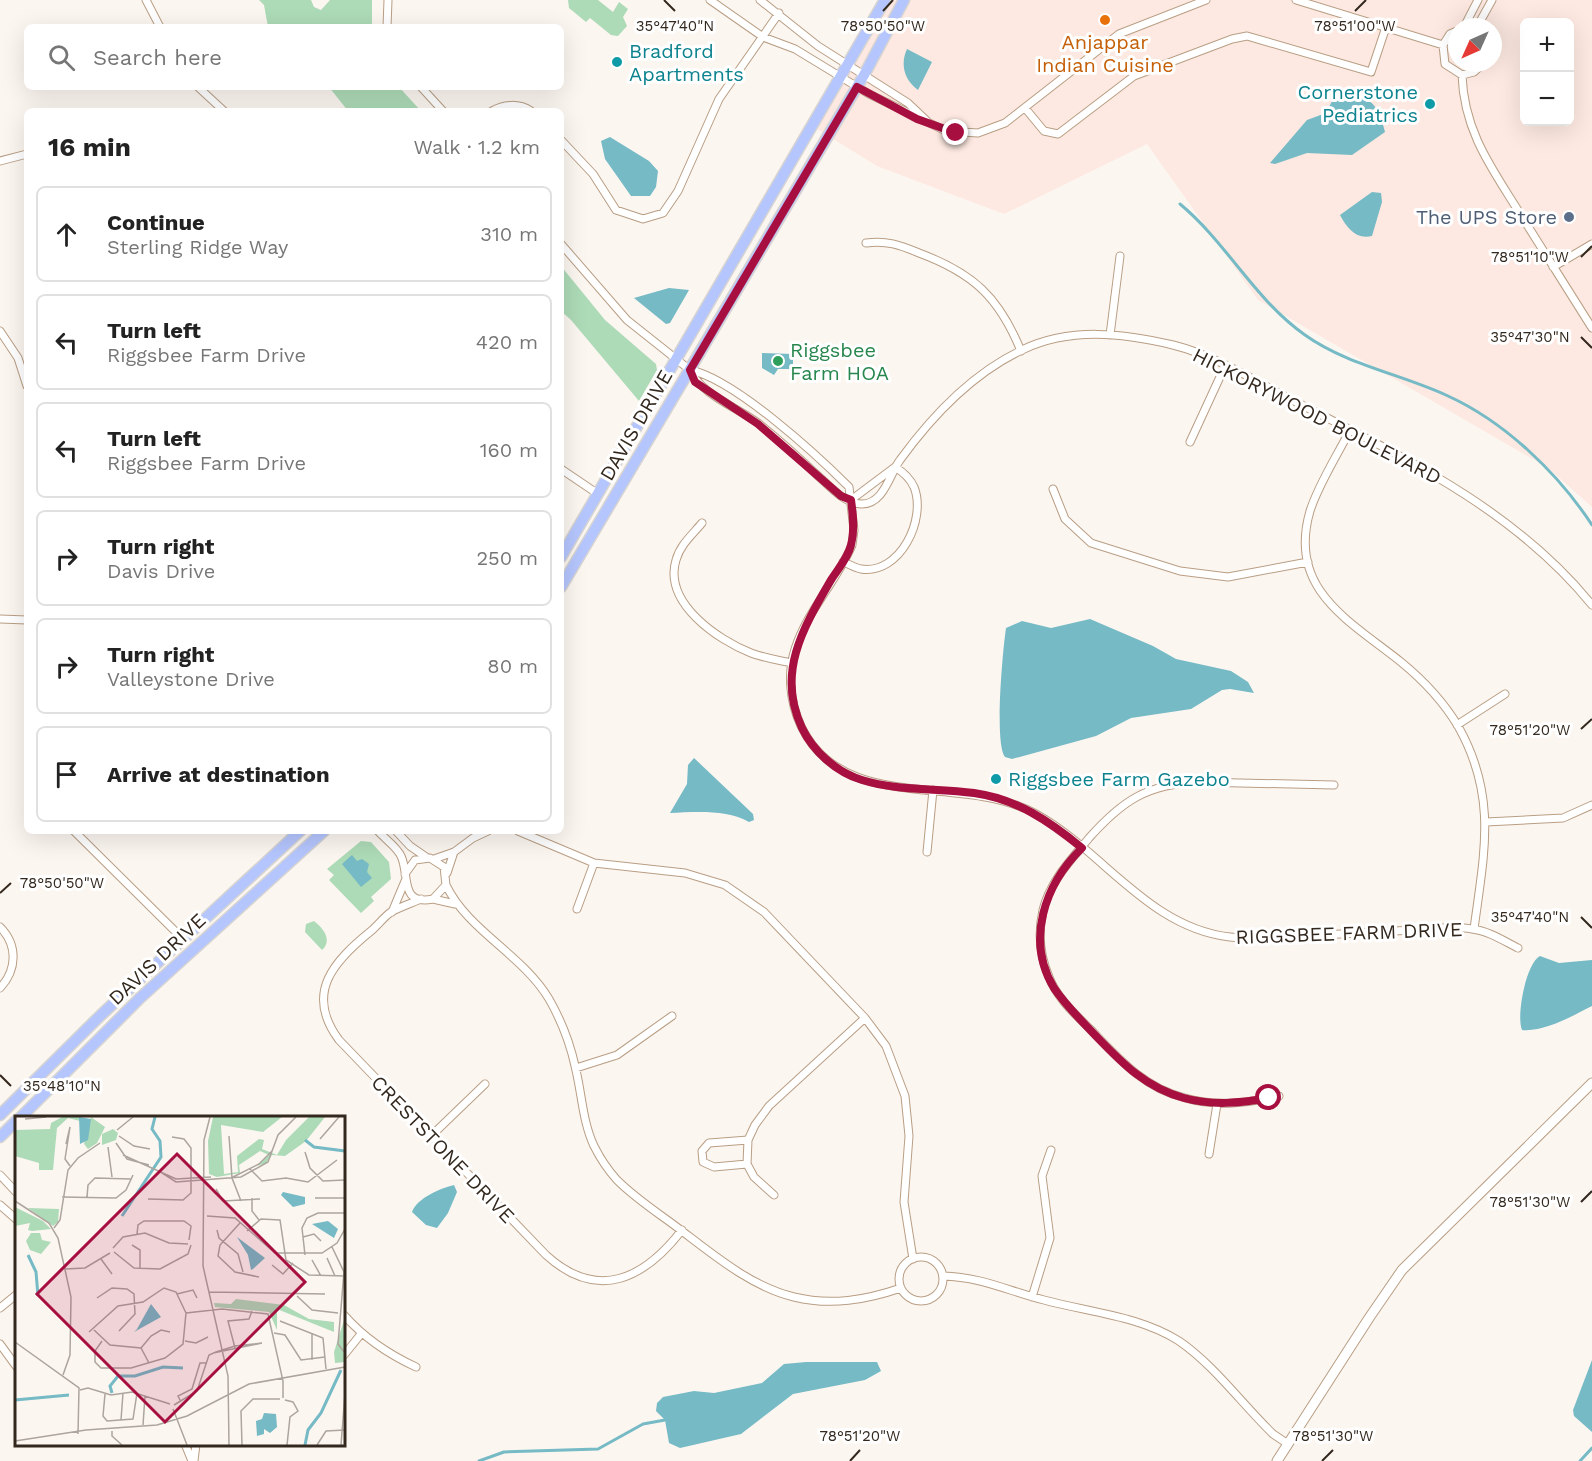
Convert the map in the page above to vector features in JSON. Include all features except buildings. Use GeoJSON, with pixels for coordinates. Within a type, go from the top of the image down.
{"type":"FeatureCollection","features":[{"type":"Feature","properties":{"kind":"main road","name":"DAVIS DRIVE"},"geometry":{"type":"LineString","coordinates":[[564,552],[885,0]]}},
{"type":"Feature","properties":{"kind":"main road","name":"DAVIS DRIVE"},"geometry":{"type":"LineString","coordinates":[[564,582],[857,87],[904,0]]}},
{"type":"Feature","properties":{"kind":"main road","name":"DAVIS DRIVE"},"geometry":{"type":"LineString","coordinates":[[0,1115],[182,938],[297,834]]}},
{"type":"Feature","properties":{"kind":"main road","name":"DAVIS DRIVE"},"geometry":{"type":"LineString","coordinates":[[21,1116],[140,998],[321,834]]}},
{"type":"Feature","properties":{"kind":"main road","name":"DAVIS DRIVE"},"geometry":{"type":"LineString","coordinates":[[0,1137],[15,1122]]}},
{"type":"Feature","properties":{"kind":"street"},"geometry":{"type":"LineString","coordinates":[[146,0],[158,24]]}},
{"type":"Feature","properties":{"kind":"street"},"geometry":{"type":"LineString","coordinates":[[387,24],[388,0]]}},
{"type":"Feature","properties":{"kind":"street"},"geometry":{"type":"LineString","coordinates":[[710,0],[762,37],[795,49],[905,113],[946,131],[978,133],[1005,123],[1119,34],[1206,0]]}},
{"type":"Feature","properties":{"kind":"street"},"geometry":{"type":"LineString","coordinates":[[760,0],[813,42],[908,103],[927,121]]}},
{"type":"Feature","properties":{"kind":"street"},"geometry":{"type":"LineString","coordinates":[[1296,0],[1443,45]]}},
{"type":"Feature","properties":{"kind":"street"},"geometry":{"type":"LineString","coordinates":[[1469,18],[1478,0]]}},
{"type":"Feature","properties":{"kind":"street"},"geometry":{"type":"LineString","coordinates":[[1482,18],[1492,0]]}},
{"type":"Feature","properties":{"kind":"street"},"geometry":{"type":"LineString","coordinates":[[564,143],[593,174],[616,210],[643,219],[655,217],[673,200],[716,106],[779,13]]}},
{"type":"Feature","properties":{"kind":"street"},"geometry":{"type":"LineString","coordinates":[[1025,108],[1044,131],[1058,134],[1134,76],[1232,39],[1247,36],[1371,72],[1386,27]]}},
{"type":"Feature","properties":{"kind":"street"},"geometry":{"type":"LineString","coordinates":[[1448,37],[1443,45],[1442,58],[1445,64],[1462,75],[1474,72]]}},
{"type":"Feature","properties":{"kind":"street"},"geometry":{"type":"LineString","coordinates":[[1462,75],[1463,101],[1472,131],[1491,169],[1553,267],[1590,320],[1592,328]]}},
{"type":"Feature","properties":{"kind":"street"},"geometry":{"type":"LineString","coordinates":[[201,90],[221,108]]}},
{"type":"Feature","properties":{"kind":"street"},"geometry":{"type":"LineString","coordinates":[[424,90],[440,108]]}},
{"type":"Feature","properties":{"kind":"street"},"geometry":{"type":"LineString","coordinates":[[497,108],[513,105],[522,108]]}},
{"type":"Feature","properties":{"kind":"street"},"geometry":{"type":"LineString","coordinates":[[0,161],[24,155]]}},
{"type":"Feature","properties":{"kind":"street"},"geometry":{"type":"LineString","coordinates":[[866,243],[883,240],[893,243],[965,273],[1001,310],[1021,351]]}},
{"type":"Feature","properties":{"kind":"street"},"geometry":{"type":"LineString","coordinates":[[1553,267],[1592,244]]}},
{"type":"Feature","properties":{"kind":"street","name":"RIGGSBEE FARM DRIVE"},"geometry":{"type":"LineString","coordinates":[[564,247],[627,320],[690,370],[702,372],[728,388],[779,426],[849,487],[853,537],[843,562],[802,632],[791,663],[791,694],[797,719],[812,745],[828,760],[849,775],[870,782],[975,793],[1013,803],[1044,818],[1167,915],[1192,928],[1220,935],[1249,938],[1474,929],[1518,948]]}},
{"type":"Feature","properties":{"kind":"street"},"geometry":{"type":"LineString","coordinates":[[1110,335],[1120,256]]}},
{"type":"Feature","properties":{"kind":"street"},"geometry":{"type":"LineString","coordinates":[[0,331],[18,358],[24,377]]}},
{"type":"Feature","properties":{"kind":"street","name":"HICKORYWOOD BOULEVARD"},"geometry":{"type":"LineString","coordinates":[[851,500],[865,503],[876,497],[891,480],[895,467],[931,420],[980,376],[1021,351],[1060,337],[1080,334],[1110,335],[1173,345],[1225,366],[1430,471],[1477,502],[1547,556],[1592,605]]}},
{"type":"Feature","properties":{"kind":"street"},"geometry":{"type":"LineString","coordinates":[[1190,442],[1225,366]]}},
{"type":"Feature","properties":{"kind":"street","name":"RIGGSBEE FARM DRIVE"},"geometry":{"type":"LineString","coordinates":[[690,370],[695,382],[758,424],[841,496],[851,500]]}},
{"type":"Feature","properties":{"kind":"street"},"geometry":{"type":"LineString","coordinates":[[1350,430],[1310,512],[1307,532],[1308,562],[1320,591],[1332,608],[1430,687],[1457,725],[1476,771],[1486,822],[1483,870],[1474,929]]}},
{"type":"Feature","properties":{"kind":"street"},"geometry":{"type":"LineString","coordinates":[[843,562],[868,569],[887,562],[904,547],[914,527],[918,507],[914,487],[895,467],[851,500]]}},
{"type":"Feature","properties":{"kind":"street"},"geometry":{"type":"LineString","coordinates":[[564,471],[598,494]]}},
{"type":"Feature","properties":{"kind":"street"},"geometry":{"type":"LineString","coordinates":[[1053,489],[1065,519],[1091,543],[1170,568],[1193,574],[1228,577],[1308,562]]}},
{"type":"Feature","properties":{"kind":"street"},"geometry":{"type":"LineString","coordinates":[[702,523],[683,544],[676,560],[674,578],[680,597],[713,631],[732,644],[758,656],[791,663]]}},
{"type":"Feature","properties":{"kind":"street"},"geometry":{"type":"LineString","coordinates":[[0,619],[24,620]]}},
{"type":"Feature","properties":{"kind":"street"},"geometry":{"type":"LineString","coordinates":[[1457,725],[1505,693]]}},
{"type":"Feature","properties":{"kind":"street"},"geometry":{"type":"LineString","coordinates":[[1279,1096],[1217,1104],[1171,1094],[1138,1077],[1071,1011],[1049,978],[1040,940],[1043,910],[1056,879],[1082,848],[1120,806],[1142,793],[1165,785],[1198,782],[1334,785]]}},
{"type":"Feature","properties":{"kind":"street"},"geometry":{"type":"LineString","coordinates":[[927,852],[933,789]]}},
{"type":"Feature","properties":{"kind":"street"},"geometry":{"type":"LineString","coordinates":[[1486,822],[1563,818],[1592,806]]}},
{"type":"Feature","properties":{"kind":"street"},"geometry":{"type":"LineString","coordinates":[[77,834],[182,938]]}},
{"type":"Feature","properties":{"kind":"street"},"geometry":{"type":"LineString","coordinates":[[381,834],[401,856],[410,893],[422,900],[433,899],[455,904]]}},
{"type":"Feature","properties":{"kind":"street"},"geometry":{"type":"LineString","coordinates":[[399,834],[410,846],[440,862],[447,873]]}},
{"type":"Feature","properties":{"kind":"street"},"geometry":{"type":"LineString","coordinates":[[405,878],[415,860],[454,852],[480,834]]}},
{"type":"Feature","properties":{"kind":"street"},"geometry":{"type":"LineString","coordinates":[[525,834],[594,863],[685,873],[710,879],[741,894],[764,912],[865,1018],[886,1046],[905,1096],[909,1136],[904,1202],[913,1259]]}},
{"type":"Feature","properties":{"kind":"street"},"geometry":{"type":"LineString","coordinates":[[454,852],[447,873],[446,885],[455,904],[514,956],[539,985],[562,1025],[576,1068],[586,1124],[605,1165],[630,1192],[754,1281],[793,1297],[818,1301],[846,1301],[901,1288]]}},
{"type":"Feature","properties":{"kind":"street"},"geometry":{"type":"LineString","coordinates":[[577,909],[594,863]]}},
{"type":"Feature","properties":{"kind":"street","name":"CRESTSTONE DRIVE"},"geometry":{"type":"LineString","coordinates":[[392,912],[405,878]]}},
{"type":"Feature","properties":{"kind":"street"},"geometry":{"type":"LineString","coordinates":[[433,899],[446,885]]}},
{"type":"Feature","properties":{"kind":"street","name":"CRESTSTONE DRIVE"},"geometry":{"type":"LineString","coordinates":[[422,900],[392,912],[335,963],[325,993],[326,1016],[339,1040],[546,1255],[576,1275],[608,1280],[635,1274],[656,1260],[682,1230]]}},
{"type":"Feature","properties":{"kind":"street"},"geometry":{"type":"LineString","coordinates":[[0,927],[10,941],[14,958],[10,974],[0,988]]}},
{"type":"Feature","properties":{"kind":"street"},"geometry":{"type":"LineString","coordinates":[[576,1068],[617,1055],[672,1016]]}},
{"type":"Feature","properties":{"kind":"street"},"geometry":{"type":"LineString","coordinates":[[774,1195],[754,1177],[747,1164],[748,1140],[755,1125],[769,1106],[865,1018]]}},
{"type":"Feature","properties":{"kind":"street"},"geometry":{"type":"LineString","coordinates":[[1277,1461],[1369,1317],[1402,1270],[1592,1083]]}},
{"type":"Feature","properties":{"kind":"street"},"geometry":{"type":"LineString","coordinates":[[431,1136],[485,1084]]}},
{"type":"Feature","properties":{"kind":"street"},"geometry":{"type":"LineString","coordinates":[[1209,1154],[1217,1104]]}},
{"type":"Feature","properties":{"kind":"street"},"geometry":{"type":"LineString","coordinates":[[747,1164],[710,1166],[703,1162],[701,1157],[702,1150],[709,1143],[748,1140]]}},
{"type":"Feature","properties":{"kind":"street"},"geometry":{"type":"LineString","coordinates":[[1032,1297],[1050,1238],[1042,1176],[1051,1150]]}},
{"type":"Feature","properties":{"kind":"street"},"geometry":{"type":"LineString","coordinates":[[0,1175],[15,1191]]}},
{"type":"Feature","properties":{"kind":"street"},"geometry":{"type":"LineString","coordinates":[[0,1205],[15,1218]]}},
{"type":"Feature","properties":{"kind":"street"},"geometry":{"type":"LineString","coordinates":[[913,1259],[932,1260],[943,1276],[941,1288],[928,1300],[909,1298],[901,1288],[903,1268],[913,1259]]}},
{"type":"Feature","properties":{"kind":"street"},"geometry":{"type":"LineString","coordinates":[[943,1276],[980,1279],[1032,1297],[1128,1320],[1169,1335],[1194,1354],[1250,1412],[1288,1444]]}},
{"type":"Feature","properties":{"kind":"street"},"geometry":{"type":"LineString","coordinates":[[0,1308],[15,1296]]}},
{"type":"Feature","properties":{"kind":"street"},"geometry":{"type":"LineString","coordinates":[[345,1316],[361,1334],[385,1351],[416,1367]]}},
{"type":"Feature","properties":{"kind":"street"},"geometry":{"type":"LineString","coordinates":[[345,1354],[361,1334]]}},
{"type":"Feature","properties":{"kind":"street"},"geometry":{"type":"LineString","coordinates":[[0,1344],[15,1365]]}},
{"type":"Feature","properties":{"kind":"street"},"geometry":{"type":"LineString","coordinates":[[186,1446],[193,1461]]}},
{"type":"Feature","properties":{"kind":"street"},"geometry":{"type":"LineString","coordinates":[[193,1461],[196,1446]]}},
{"type":"Feature","properties":{"kind":"shaded area"},"geometry":{"type":"Polygon","coordinates":[[[891,0],[1592,0],[1592,507],[1548,468],[1258,300],[1147,144],[1004,214],[877,166],[817,129],[891,0]]]}},
{"type":"Feature","properties":{"kind":"green space"},"geometry":{"type":"Polygon","coordinates":[[[259,0],[311,0],[314,7],[321,10],[330,0],[372,0],[372,24],[267,24],[264,5],[259,0]]]}},
{"type":"Feature","properties":{"kind":"green space"},"geometry":{"type":"Polygon","coordinates":[[[568,0],[598,0],[613,12],[619,2],[628,9],[623,17],[627,26],[618,36],[611,35],[590,18],[586,22],[569,8],[568,0]]]}},
{"type":"Feature","properties":{"kind":"green space"},"geometry":{"type":"Polygon","coordinates":[[[331,90],[402,90],[418,108],[346,108],[331,90]]]}},
{"type":"Feature","properties":{"kind":"green space"},"geometry":{"type":"Polygon","coordinates":[[[564,270],[605,320],[656,364],[657,370],[639,401],[564,314],[564,270]]]}},
{"type":"Feature","properties":{"kind":"green space"},"geometry":{"type":"Polygon","coordinates":[[[361,841],[371,842],[389,862],[391,879],[371,897],[374,901],[361,913],[329,880],[334,875],[327,869],[361,841]]]}},
{"type":"Feature","properties":{"kind":"green space"},"geometry":{"type":"Polygon","coordinates":[[[314,921],[326,934],[327,942],[322,950],[305,932],[306,924],[314,921]]]}},
{"type":"Feature","properties":{"kind":"water"},"geometry":{"type":"Polygon","coordinates":[[[907,49],[932,62],[918,90],[909,81],[905,71],[904,60],[907,49]]]}},
{"type":"Feature","properties":{"kind":"water"},"geometry":{"type":"Polygon","coordinates":[[[1346,90],[1373,104],[1380,115],[1385,132],[1352,155],[1307,153],[1275,164],[1270,163],[1307,120],[1326,113],[1334,97],[1346,90]]]}},
{"type":"Feature","properties":{"kind":"water"},"geometry":{"type":"Polygon","coordinates":[[[610,137],[649,161],[658,171],[656,187],[650,196],[631,196],[605,159],[601,141],[610,137]]]}},
{"type":"Feature","properties":{"kind":"water"},"geometry":{"type":"Polygon","coordinates":[[[1372,192],[1381,193],[1382,202],[1372,236],[1357,235],[1340,215],[1372,192]]]}},
{"type":"Feature","properties":{"kind":"water"},"geometry":{"type":"Polygon","coordinates":[[[669,288],[689,290],[670,323],[666,324],[634,298],[669,288]]]}},
{"type":"Feature","properties":{"kind":"water","name":"Riggsbee Farm HOA"},"geometry":{"type":"Polygon","coordinates":[[[762,353],[793,354],[793,369],[778,369],[774,375],[762,368],[762,353]]]}},
{"type":"Feature","properties":{"kind":"water"},"geometry":{"type":"Polygon","coordinates":[[[1090,619],[1153,646],[1176,659],[1231,671],[1248,682],[1254,693],[1222,690],[1191,709],[1131,718],[1096,736],[1012,759],[1005,757],[1000,734],[1000,715],[1001,674],[1006,628],[1022,621],[1051,628],[1090,619]]]}},
{"type":"Feature","properties":{"kind":"water"},"geometry":{"type":"Polygon","coordinates":[[[694,758],[753,814],[754,820],[749,822],[731,815],[710,812],[670,813],[687,784],[688,765],[694,758]]]}},
{"type":"Feature","properties":{"kind":"water"},"geometry":{"type":"Polygon","coordinates":[[[352,855],[357,861],[362,859],[369,864],[367,872],[372,878],[361,887],[342,864],[352,855]]]}},
{"type":"Feature","properties":{"kind":"water"},"geometry":{"type":"Polygon","coordinates":[[[1540,956],[1559,963],[1592,960],[1592,1006],[1549,1026],[1522,1030],[1521,1002],[1530,969],[1540,956]]]}},
{"type":"Feature","properties":{"kind":"water"},"geometry":{"type":"Polygon","coordinates":[[[454,1185],[457,1192],[448,1213],[437,1228],[426,1225],[412,1212],[424,1198],[454,1185]]]}},
{"type":"Feature","properties":{"kind":"water"},"geometry":{"type":"Polygon","coordinates":[[[1592,1360],[1592,1432],[1574,1416],[1573,1410],[1592,1360]]]}},
{"type":"Feature","properties":{"kind":"water"},"geometry":{"type":"Polygon","coordinates":[[[877,1362],[881,1371],[865,1380],[793,1394],[741,1434],[680,1448],[669,1443],[665,1420],[656,1411],[657,1403],[663,1397],[694,1391],[714,1393],[762,1383],[784,1364],[877,1362]]]}},
{"type":"Feature","properties":{"kind":"waterway"},"geometry":{"type":"LineString","coordinates":[[1180,204],[1197,219],[1255,288],[1287,321],[1305,335],[1338,354],[1430,388],[1490,420],[1547,468],[1592,525]]}},
{"type":"Feature","properties":{"kind":"waterway"},"geometry":{"type":"LineString","coordinates":[[479,1461],[504,1452],[598,1449],[643,1424],[665,1420]]}},
{"type":"Feature","properties":{"kind":"waterway"},"geometry":{"type":"LineString","coordinates":[[1580,1461],[1592,1448]]}},
{"type":"Feature","properties":{"kind":"place","name":"Anjappar Indian Cuisine"},"geometry":{"type":"Point","coordinates":[1105,20]}},
{"type":"Feature","properties":{"kind":"place","name":"Bradford Apartments"},"geometry":{"type":"Point","coordinates":[617,62]}},
{"type":"Feature","properties":{"kind":"place","name":"Cornerstone Pediatrics"},"geometry":{"type":"Point","coordinates":[1430,104]}},
{"type":"Feature","properties":{"kind":"place","name":"The UPS Store"},"geometry":{"type":"Point","coordinates":[1569,217]}},
{"type":"Feature","properties":{"kind":"place","name":"Riggsbee Farm HOA"},"geometry":{"type":"Point","coordinates":[778,361]}},
{"type":"Feature","properties":{"kind":"place","name":"Riggsbee Farm Gazebo"},"geometry":{"type":"Point","coordinates":[996,779]}},
{"type":"Feature","properties":{"kind":"route"},"geometry":{"type":"LineString","coordinates":[[956,133],[917,119],[857,87],[823,141],[690,370],[695,382],[758,424],[841,496],[851,500],[854,530],[852,544],[794,650],[790,680],[797,719],[812,745],[849,775],[881,784],[975,793],[998,798],[1044,818],[1082,848],[1056,879],[1043,910],[1040,929],[1043,959],[1049,978],[1062,1000],[1129,1070],[1157,1088],[1184,1098],[1217,1104],[1269,1098]]}}]}
